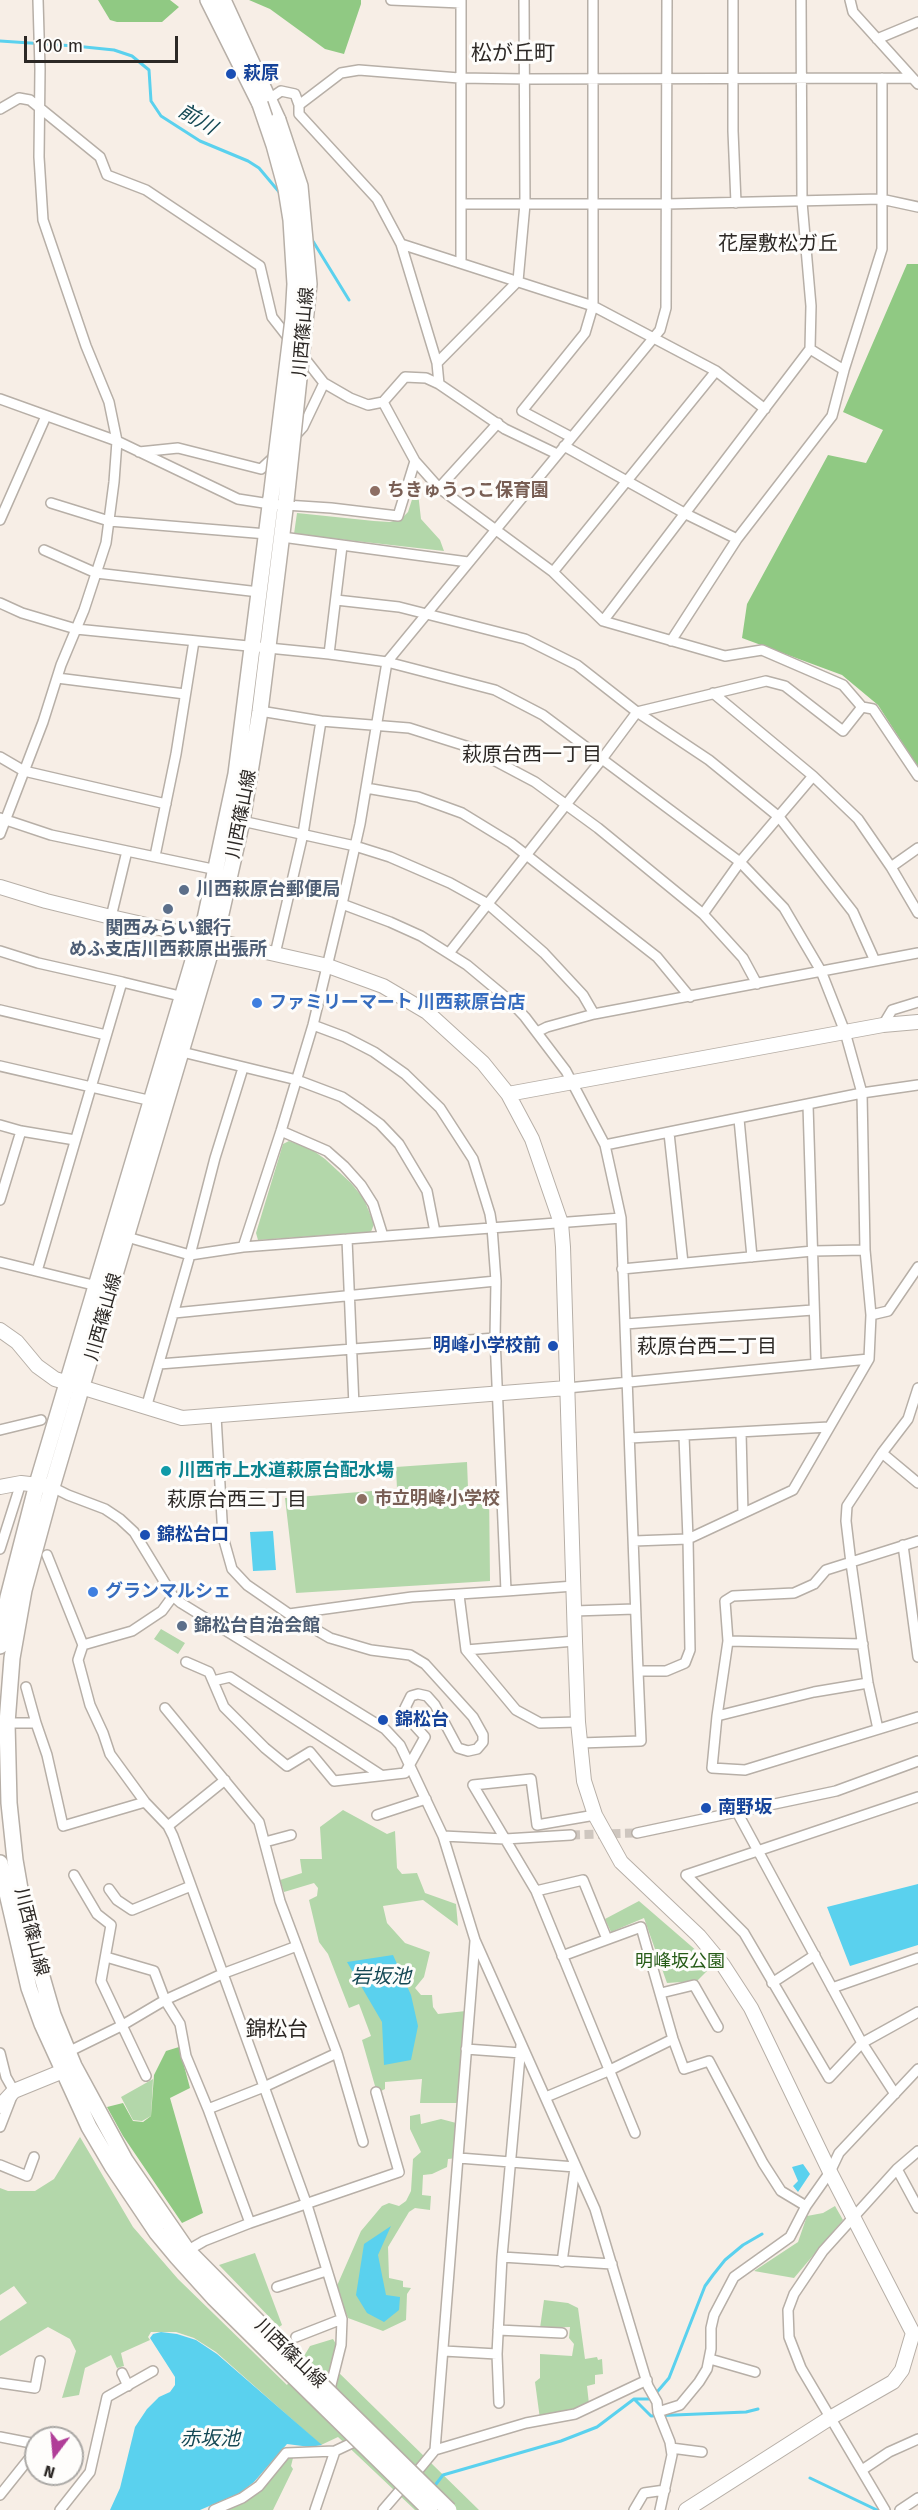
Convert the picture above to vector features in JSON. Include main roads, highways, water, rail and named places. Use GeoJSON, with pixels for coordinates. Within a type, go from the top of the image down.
{"type":"FeatureCollection","features":[{"type":"Feature","properties":{"kind":"main road","name":"川西篠山線"},"geometry":{"type":"LineString","coordinates":[[0,1646],[8,1596],[37,1484],[184,997],[208,938],[217,870],[236,774],[259,592],[274,535],[286,503],[309,284],[308,252],[300,186],[278,120],[265,102],[208,0]]}},
{"type":"Feature","properties":{"kind":"main road","name":"川西篠山線"},"geometry":{"type":"LineString","coordinates":[[68,2068],[68,2052],[53,2015],[23,1907],[15,1860],[3,1723],[24,1590],[37,1484],[82,1389],[182,1052],[208,938],[242,821],[268,648],[274,535],[271,501],[293,319],[295,284],[291,220],[286,189],[265,102],[223,0]]}},
{"type":"Feature","properties":{"kind":"main road","name":"川西篠山線"},"geometry":{"type":"LineString","coordinates":[[0,1863],[29,1988],[42,2024],[68,2068],[112,2166],[157,2233],[182,2254],[432,2505]]}},
{"type":"Feature","properties":{"kind":"main road","name":"川西篠山線"},"geometry":{"type":"LineString","coordinates":[[293,2367],[451,2510]]}},
{"type":"Feature","properties":{"kind":"water"},"geometry":{"type":"Polygon","coordinates":[[[273,1531],[276,1570],[253,1571],[250,1532],[273,1531]]]}},
{"type":"Feature","properties":{"kind":"water"},"geometry":{"type":"Polygon","coordinates":[[[918,1884],[918,1945],[850,1966],[827,1907],[918,1884]]]}},
{"type":"Feature","properties":{"kind":"water","name":"岩坂池"},"geometry":{"type":"Polygon","coordinates":[[[393,1955],[411,1995],[418,2026],[411,2060],[384,2065],[382,2022],[347,1962],[393,1955]]]}},
{"type":"Feature","properties":{"kind":"water"},"geometry":{"type":"Polygon","coordinates":[[[803,2164],[810,2174],[798,2192],[793,2186],[798,2181],[792,2167],[803,2164]]]}},
{"type":"Feature","properties":{"kind":"water"},"geometry":{"type":"Polygon","coordinates":[[[391,2226],[378,2255],[386,2295],[400,2297],[399,2310],[384,2322],[367,2313],[356,2295],[364,2244],[391,2226]]]}},
{"type":"Feature","properties":{"kind":"water","name":"赤坂池"},"geometry":{"type":"Polygon","coordinates":[[[161,2332],[196,2340],[217,2354],[322,2445],[310,2447],[287,2444],[254,2482],[240,2493],[200,2510],[110,2510],[120,2488],[135,2427],[147,2409],[159,2397],[170,2392],[175,2385],[175,2377],[150,2338],[153,2334],[161,2332]]]}},
{"type":"Feature","properties":{"kind":"waterway","name":"前川"},"geometry":{"type":"LineString","coordinates":[[0,41],[114,50],[132,56],[149,70],[151,101],[161,116],[200,141],[259,168],[280,193]]}},
{"type":"Feature","properties":{"kind":"waterway","name":"前川"},"geometry":{"type":"LineString","coordinates":[[311,238],[349,300]]}},
{"type":"Feature","properties":{"kind":"waterway"},"geometry":{"type":"LineString","coordinates":[[433,2488],[443,2475],[561,2441],[597,2427],[634,2399],[651,2399],[669,2378],[705,2286],[725,2260],[743,2245],[762,2234]]}},
{"type":"Feature","properties":{"kind":"waterway"},"geometry":{"type":"LineString","coordinates":[[634,2399],[651,2416],[746,2412],[758,2409]]}},
{"type":"Feature","properties":{"kind":"waterway"},"geometry":{"type":"LineString","coordinates":[[810,2478],[877,2510]]}},
{"type":"Feature","properties":{"kind":"tunnel"},"geometry":{"type":"LineString","coordinates":[[571,1835],[637,1833]]}},
{"type":"Feature","properties":{"kind":"place","name":"萩原"},"geometry":{"type":"Point","coordinates":[231,74]}},
{"type":"Feature","properties":{"kind":"place","name":"ちきゅうっこ保育園"},"geometry":{"type":"Point","coordinates":[375,491]}},
{"type":"Feature","properties":{"kind":"place","name":"川西萩原台郵便局"},"geometry":{"type":"Point","coordinates":[184,890]}},
{"type":"Feature","properties":{"kind":"place","name":"関西みらい銀行 めふ支店川西萩原出張所"},"geometry":{"type":"Point","coordinates":[168,909]}},
{"type":"Feature","properties":{"kind":"place","name":"ファミリーマート 川西萩原台店"},"geometry":{"type":"Point","coordinates":[257,1003]}},
{"type":"Feature","properties":{"kind":"place","name":"明峰小学校前"},"geometry":{"type":"Point","coordinates":[553,1346]}},
{"type":"Feature","properties":{"kind":"place","name":"川西市上水道萩原台配水場"},"geometry":{"type":"Point","coordinates":[166,1471]}},
{"type":"Feature","properties":{"kind":"place","name":"市立明峰小学校"},"geometry":{"type":"Point","coordinates":[362,1499]}},
{"type":"Feature","properties":{"kind":"place","name":"錦松台口"},"geometry":{"type":"Point","coordinates":[145,1535]}},
{"type":"Feature","properties":{"kind":"place","name":"グランマルシェ"},"geometry":{"type":"Point","coordinates":[93,1592]}},
{"type":"Feature","properties":{"kind":"place","name":"錦松台自治会館"},"geometry":{"type":"Point","coordinates":[182,1626]}},
{"type":"Feature","properties":{"kind":"place","name":"錦松台"},"geometry":{"type":"Point","coordinates":[383,1720]}},
{"type":"Feature","properties":{"kind":"place","name":"南野坂"},"geometry":{"type":"Point","coordinates":[706,1808]}},
{"type":"Feature","properties":{"kind":"district","name":"松が丘町"},"geometry":{"type":"Point","coordinates":[513,54]}},
{"type":"Feature","properties":{"kind":"district","name":"花屋敷松ガ丘"},"geometry":{"type":"Point","coordinates":[778,244]}},
{"type":"Feature","properties":{"kind":"district","name":"萩原台西一丁目"},"geometry":{"type":"Point","coordinates":[532,755]}},
{"type":"Feature","properties":{"kind":"district","name":"萩原台西二丁目"},"geometry":{"type":"Point","coordinates":[707,1347]}},
{"type":"Feature","properties":{"kind":"district","name":"萩原台西三丁目"},"geometry":{"type":"Point","coordinates":[237,1500]}},
{"type":"Feature","properties":{"kind":"district","name":"錦松台"},"geometry":{"type":"Point","coordinates":[277,2030]}},
{"type":"Feature","properties":{"kind":"park label","name":"明峰坂公園"},"geometry":{"type":"Point","coordinates":[680,1962]}}]}
